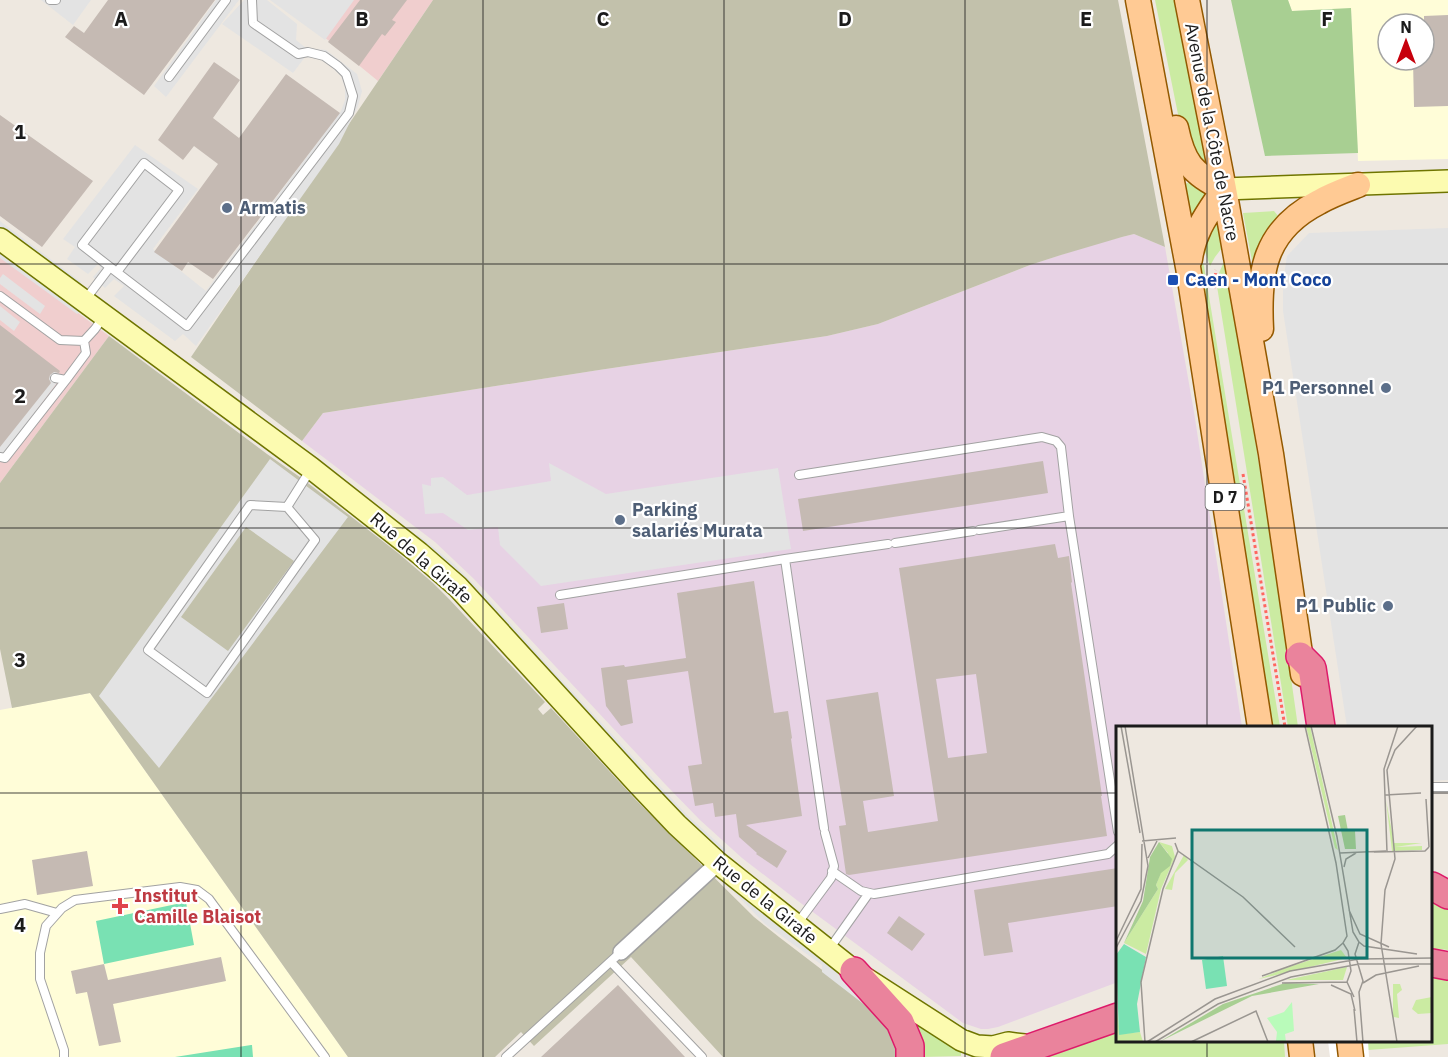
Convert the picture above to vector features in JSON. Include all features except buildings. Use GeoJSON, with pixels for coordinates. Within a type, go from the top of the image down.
{"type":"FeatureCollection","features":[{"type":"Feature","properties":{"kind":"highway"},"geometry":{"type":"LineString","coordinates":[[1300,656],[1312,668],[1321,726]]}},
{"type":"Feature","properties":{"kind":"highway"},"geometry":{"type":"LineString","coordinates":[[1433,887],[1448,895]]}},
{"type":"Feature","properties":{"kind":"highway"},"geometry":{"type":"LineString","coordinates":[[1433,963],[1448,966]]}},
{"type":"Feature","properties":{"kind":"highway"},"geometry":{"type":"LineString","coordinates":[[854,971],[900,1022],[910,1046],[910,1057]]}},
{"type":"Feature","properties":{"kind":"highway"},"geometry":{"type":"LineString","coordinates":[[1004,1057],[1116,1018]]}},
{"type":"Feature","properties":{"kind":"main road","name":"D 7"},"geometry":{"type":"LineString","coordinates":[[1138,0],[1188,267],[1260,726]]}},
{"type":"Feature","properties":{"kind":"main road"},"geometry":{"type":"LineString","coordinates":[[1147,0],[1153,15],[1180,147],[1194,170],[1211,183],[1224,189],[1192,243],[1188,267]]}},
{"type":"Feature","properties":{"kind":"main road","name":"Avenue de la Côte de Nacre"},"geometry":{"type":"LineString","coordinates":[[1186,0],[1224,189],[1270,454],[1312,726]]}},
{"type":"Feature","properties":{"kind":"main road"},"geometry":{"type":"LineString","coordinates":[[1270,454],[1260,326],[1260,289],[1266,256],[1276,237],[1291,220],[1318,202],[1358,185]]}},
{"type":"Feature","properties":{"kind":"main road"},"geometry":{"type":"LineString","coordinates":[[1300,1042],[1302,1057]]}},
{"type":"Feature","properties":{"kind":"main road"},"geometry":{"type":"LineString","coordinates":[[1349,1042],[1351,1057]]}},
{"type":"Feature","properties":{"kind":"street"},"geometry":{"type":"LineString","coordinates":[[1224,189],[1448,181]]}},
{"type":"Feature","properties":{"kind":"street","name":"Rue de la Girafe"},"geometry":{"type":"LineString","coordinates":[[0,239],[311,468],[370,513],[458,587],[677,825],[718,863],[854,971],[961,1040],[977,1046],[993,1047],[1008,1043],[1037,1046]]}},
{"type":"Feature","properties":{"kind":"street"},"geometry":{"type":"LineString","coordinates":[[616,957],[718,863]]}},
{"type":"Feature","properties":{"kind":"lane"},"geometry":{"type":"LineString","coordinates":[[50,0],[56,0]]}},
{"type":"Feature","properties":{"kind":"lane"},"geometry":{"type":"LineString","coordinates":[[169,77],[226,0]]}},
{"type":"Feature","properties":{"kind":"lane"},"geometry":{"type":"LineString","coordinates":[[84,301],[113,270],[179,190],[144,163],[82,245],[113,270],[188,326],[349,113],[353,96],[346,74],[324,56],[308,52],[298,54],[253,23],[252,0]]}},
{"type":"Feature","properties":{"kind":"lane"},"geometry":{"type":"LineString","coordinates":[[0,296],[60,340],[84,341],[104,316]]}},
{"type":"Feature","properties":{"kind":"lane"},"geometry":{"type":"LineString","coordinates":[[0,457],[5,458],[86,353],[84,341]]}},
{"type":"Feature","properties":{"kind":"lane"},"geometry":{"type":"LineString","coordinates":[[55,378],[66,380]]}},
{"type":"Feature","properties":{"kind":"lane"},"geometry":{"type":"LineString","coordinates":[[799,475],[1042,437],[1056,441],[1061,447],[1069,516],[1116,819]]}},
{"type":"Feature","properties":{"kind":"lane"},"geometry":{"type":"LineString","coordinates":[[287,507],[311,468]]}},
{"type":"Feature","properties":{"kind":"lane"},"geometry":{"type":"LineString","coordinates":[[250,505],[287,507],[315,540],[207,693],[148,650],[250,505]]}},
{"type":"Feature","properties":{"kind":"lane"},"geometry":{"type":"LineString","coordinates":[[560,595],[1069,516]]}},
{"type":"Feature","properties":{"kind":"lane"},"geometry":{"type":"LineString","coordinates":[[785,559],[824,831],[834,866],[831,878],[796,925]]}},
{"type":"Feature","properties":{"kind":"lane"},"geometry":{"type":"LineString","coordinates":[[1433,788],[1448,787]]}},
{"type":"Feature","properties":{"kind":"lane"},"geometry":{"type":"LineString","coordinates":[[832,871],[861,891],[874,894],[1108,854],[1116,847]]}},
{"type":"Feature","properties":{"kind":"lane"},"geometry":{"type":"LineString","coordinates":[[64,1057],[64,1050],[39,979],[39,952],[46,926],[62,908],[75,900],[180,887],[197,890],[209,898],[325,1057]]}},
{"type":"Feature","properties":{"kind":"lane"},"geometry":{"type":"LineString","coordinates":[[828,950],[869,893]]}},
{"type":"Feature","properties":{"kind":"lane"},"geometry":{"type":"LineString","coordinates":[[0,909],[25,904],[57,913]]}},
{"type":"Feature","properties":{"kind":"lane"},"geometry":{"type":"LineString","coordinates":[[507,1057],[616,957],[702,1057]]}},
{"type":"Feature","properties":{"kind":"path"},"geometry":{"type":"LineString","coordinates":[[1242,465],[1285,726]]}},
{"type":"Feature","properties":{"kind":"shaded area"},"geometry":{"type":"Polygon","coordinates":[[[41,0],[91,0],[73,25],[41,0]]]}},
{"type":"Feature","properties":{"kind":"shaded area"},"geometry":{"type":"Polygon","coordinates":[[[216,0],[239,0],[166,97],[154,86],[216,0]]]}},
{"type":"Feature","properties":{"kind":"shaded area"},"geometry":{"type":"Polygon","coordinates":[[[244,0],[267,0],[297,24],[296,40],[306,48],[326,50],[357,74],[362,91],[358,106],[339,144],[196,346],[183,334],[175,341],[114,296],[124,286],[114,279],[105,288],[93,277],[101,268],[98,264],[88,274],[67,259],[75,247],[63,239],[135,145],[198,189],[153,249],[206,291],[341,111],[345,100],[345,88],[341,76],[328,64],[319,59],[305,57],[293,73],[222,24],[244,0]]]}},
{"type":"Feature","properties":{"kind":"shaded area"},"geometry":{"type":"Polygon","coordinates":[[[270,0],[354,0],[325,40],[270,0]]]}},
{"type":"Feature","properties":{"kind":"shaded area"},"geometry":{"type":"Polygon","coordinates":[[[279,0],[433,0],[378,81],[279,0]]]}},
{"type":"Feature","properties":{"kind":"shaded area"},"geometry":{"type":"Polygon","coordinates":[[[433,0],[1118,0],[1165,247],[1134,234],[1122,237],[1030,265],[878,324],[827,336],[323,413],[302,441],[191,357],[433,0]]]}},
{"type":"Feature","properties":{"kind":"shaded area"},"geometry":{"type":"Polygon","coordinates":[[[1288,0],[1448,0],[1448,159],[1358,161],[1351,9],[1292,11],[1288,0]]]}},
{"type":"Feature","properties":{"kind":"shaded area"},"geometry":{"type":"Polygon","coordinates":[[[0,221],[81,282],[78,286],[0,228],[0,221]]]}},
{"type":"Feature","properties":{"kind":"shaded area","name":"P1 Public"},"geometry":{"type":"Polygon","coordinates":[[[1448,228],[1448,780],[1433,781],[1433,726],[1347,726],[1283,311],[1283,282],[1287,256],[1309,233],[1448,228]]]}},
{"type":"Feature","properties":{"kind":"shaded area"},"geometry":{"type":"Polygon","coordinates":[[[1134,234],[1165,247],[1194,412],[1242,726],[1116,726],[1116,983],[998,1027],[981,1029],[963,1023],[742,858],[665,784],[474,579],[435,542],[302,441],[323,413],[827,336],[878,324],[1030,265],[1094,244],[1134,234]]]}},
{"type":"Feature","properties":{"kind":"shaded area"},"geometry":{"type":"Polygon","coordinates":[[[0,252],[80,311],[77,314],[0,258],[0,252]]]}},
{"type":"Feature","properties":{"kind":"shaded area"},"geometry":{"type":"Polygon","coordinates":[[[0,255],[109,336],[0,483],[0,255]]]}},
{"type":"Feature","properties":{"kind":"shaded area"},"geometry":{"type":"Polygon","coordinates":[[[3,274],[45,306],[40,314],[0,284],[3,274]]]}},
{"type":"Feature","properties":{"kind":"shaded area"},"geometry":{"type":"Polygon","coordinates":[[[0,306],[20,322],[14,331],[0,320],[0,306]]]}},
{"type":"Feature","properties":{"kind":"shaded area"},"geometry":{"type":"Polygon","coordinates":[[[109,336],[304,480],[433,583],[545,702],[538,709],[543,715],[551,708],[636,800],[754,917],[889,1021],[903,1057],[723,1057],[631,957],[534,1046],[521,1032],[495,1057],[348,1057],[90,693],[12,708],[0,649],[0,483],[109,336]]]}},
{"type":"Feature","properties":{"kind":"shaded area"},"geometry":{"type":"Polygon","coordinates":[[[46,364],[62,376],[0,459],[0,425],[46,364]]]}},
{"type":"Feature","properties":{"kind":"shaded area"},"geometry":{"type":"Polygon","coordinates":[[[270,459],[348,517],[159,768],[99,696],[270,459]],[[246,527],[181,617],[228,651],[294,561],[246,527]]]}},
{"type":"Feature","properties":{"kind":"shaded area","name":"Parking salariés Murata"},"geometry":{"type":"Polygon","coordinates":[[[549,463],[606,494],[778,468],[791,549],[541,586],[500,545],[498,527],[468,530],[443,513],[425,514],[422,484],[431,486],[431,478],[443,477],[467,495],[551,481],[549,463]]]}},
{"type":"Feature","properties":{"kind":"shaded area"},"geometry":{"type":"Polygon","coordinates":[[[417,534],[454,564],[492,603],[687,815],[726,850],[722,855],[680,816],[414,538],[417,534]]]}},
{"type":"Feature","properties":{"kind":"shaded area","name":"Institut Camille Blaisot"},"geometry":{"type":"Polygon","coordinates":[[[90,693],[348,1057],[0,1057],[0,710],[90,693]]]}},
{"type":"Feature","properties":{"kind":"shaded area"},"geometry":{"type":"Polygon","coordinates":[[[731,880],[774,922],[824,959],[827,965],[888,1014],[883,1019],[822,972],[822,965],[765,924],[727,885],[731,880]]]}},
{"type":"Feature","properties":{"kind":"green space"},"geometry":{"type":"Polygon","coordinates":[[[1155,0],[1178,0],[1210,161],[1194,164],[1184,144],[1155,0]]]}},
{"type":"Feature","properties":{"kind":"green space"},"geometry":{"type":"Polygon","coordinates":[[[1231,0],[1288,0],[1292,11],[1351,8],[1358,153],[1265,156],[1231,0]]]}},
{"type":"Feature","properties":{"kind":"green space"},"geometry":{"type":"Polygon","coordinates":[[[1196,182],[1208,195],[1189,226],[1181,184],[1196,182]]]}},
{"type":"Feature","properties":{"kind":"green space"},"geometry":{"type":"Polygon","coordinates":[[[1274,211],[1279,217],[1265,232],[1252,261],[1243,213],[1274,211]]]}},
{"type":"Feature","properties":{"kind":"green space"},"geometry":{"type":"Polygon","coordinates":[[[1215,219],[1220,219],[1225,244],[1210,266],[1200,246],[1215,219]]]}},
{"type":"Feature","properties":{"kind":"green space"},"geometry":{"type":"Polygon","coordinates":[[[1200,255],[1204,266],[1280,726],[1269,726],[1198,275],[1200,255]]]}},
{"type":"Feature","properties":{"kind":"green space"},"geometry":{"type":"Polygon","coordinates":[[[1226,257],[1291,667],[1298,726],[1288,726],[1216,280],[1226,257]]]}},
{"type":"Feature","properties":{"kind":"green space"},"geometry":{"type":"Polygon","coordinates":[[[1433,897],[1448,906],[1448,950],[1433,952],[1433,897]]]}},
{"type":"Feature","properties":{"kind":"green space"},"geometry":{"type":"Polygon","coordinates":[[[186,902],[194,945],[104,964],[96,921],[186,902]]]}},
{"type":"Feature","properties":{"kind":"green space"},"geometry":{"type":"Polygon","coordinates":[[[1433,976],[1448,979],[1448,1044],[1368,1050],[1368,1042],[1433,1042],[1433,976]]]}},
{"type":"Feature","properties":{"kind":"green space"},"geometry":{"type":"Polygon","coordinates":[[[909,1013],[961,1052],[961,1056],[921,1057],[909,1013]]]}},
{"type":"Feature","properties":{"kind":"green space"},"geometry":{"type":"Polygon","coordinates":[[[1116,1029],[1116,1042],[1284,1042],[1285,1057],[1032,1057],[1116,1029]]]}},
{"type":"Feature","properties":{"kind":"green space"},"geometry":{"type":"Polygon","coordinates":[[[251,1045],[253,1057],[175,1057],[251,1045]]]}},
{"type":"Feature","properties":{"kind":"pier"},"geometry":{"type":"Polygon","coordinates":[[[1328,1042],[1368,1042],[1369,1057],[1330,1057],[1328,1042]]]}},
{"type":"Feature","properties":{"kind":"place","name":"Armatis"},"geometry":{"type":"Point","coordinates":[227,208]}},
{"type":"Feature","properties":{"kind":"place","name":"Caen - Mont Coco"},"geometry":{"type":"Point","coordinates":[1173,280]}},
{"type":"Feature","properties":{"kind":"place","name":"P1 Personnel"},"geometry":{"type":"Point","coordinates":[1386,388]}},
{"type":"Feature","properties":{"kind":"place","name":"Parking salariés Murata"},"geometry":{"type":"Point","coordinates":[620,520]}},
{"type":"Feature","properties":{"kind":"place","name":"P1 Public"},"geometry":{"type":"Point","coordinates":[1388,606]}},
{"type":"Feature","properties":{"kind":"place","name":"Institut Camille Blaisot"},"geometry":{"type":"Point","coordinates":[120,906]}}]}
